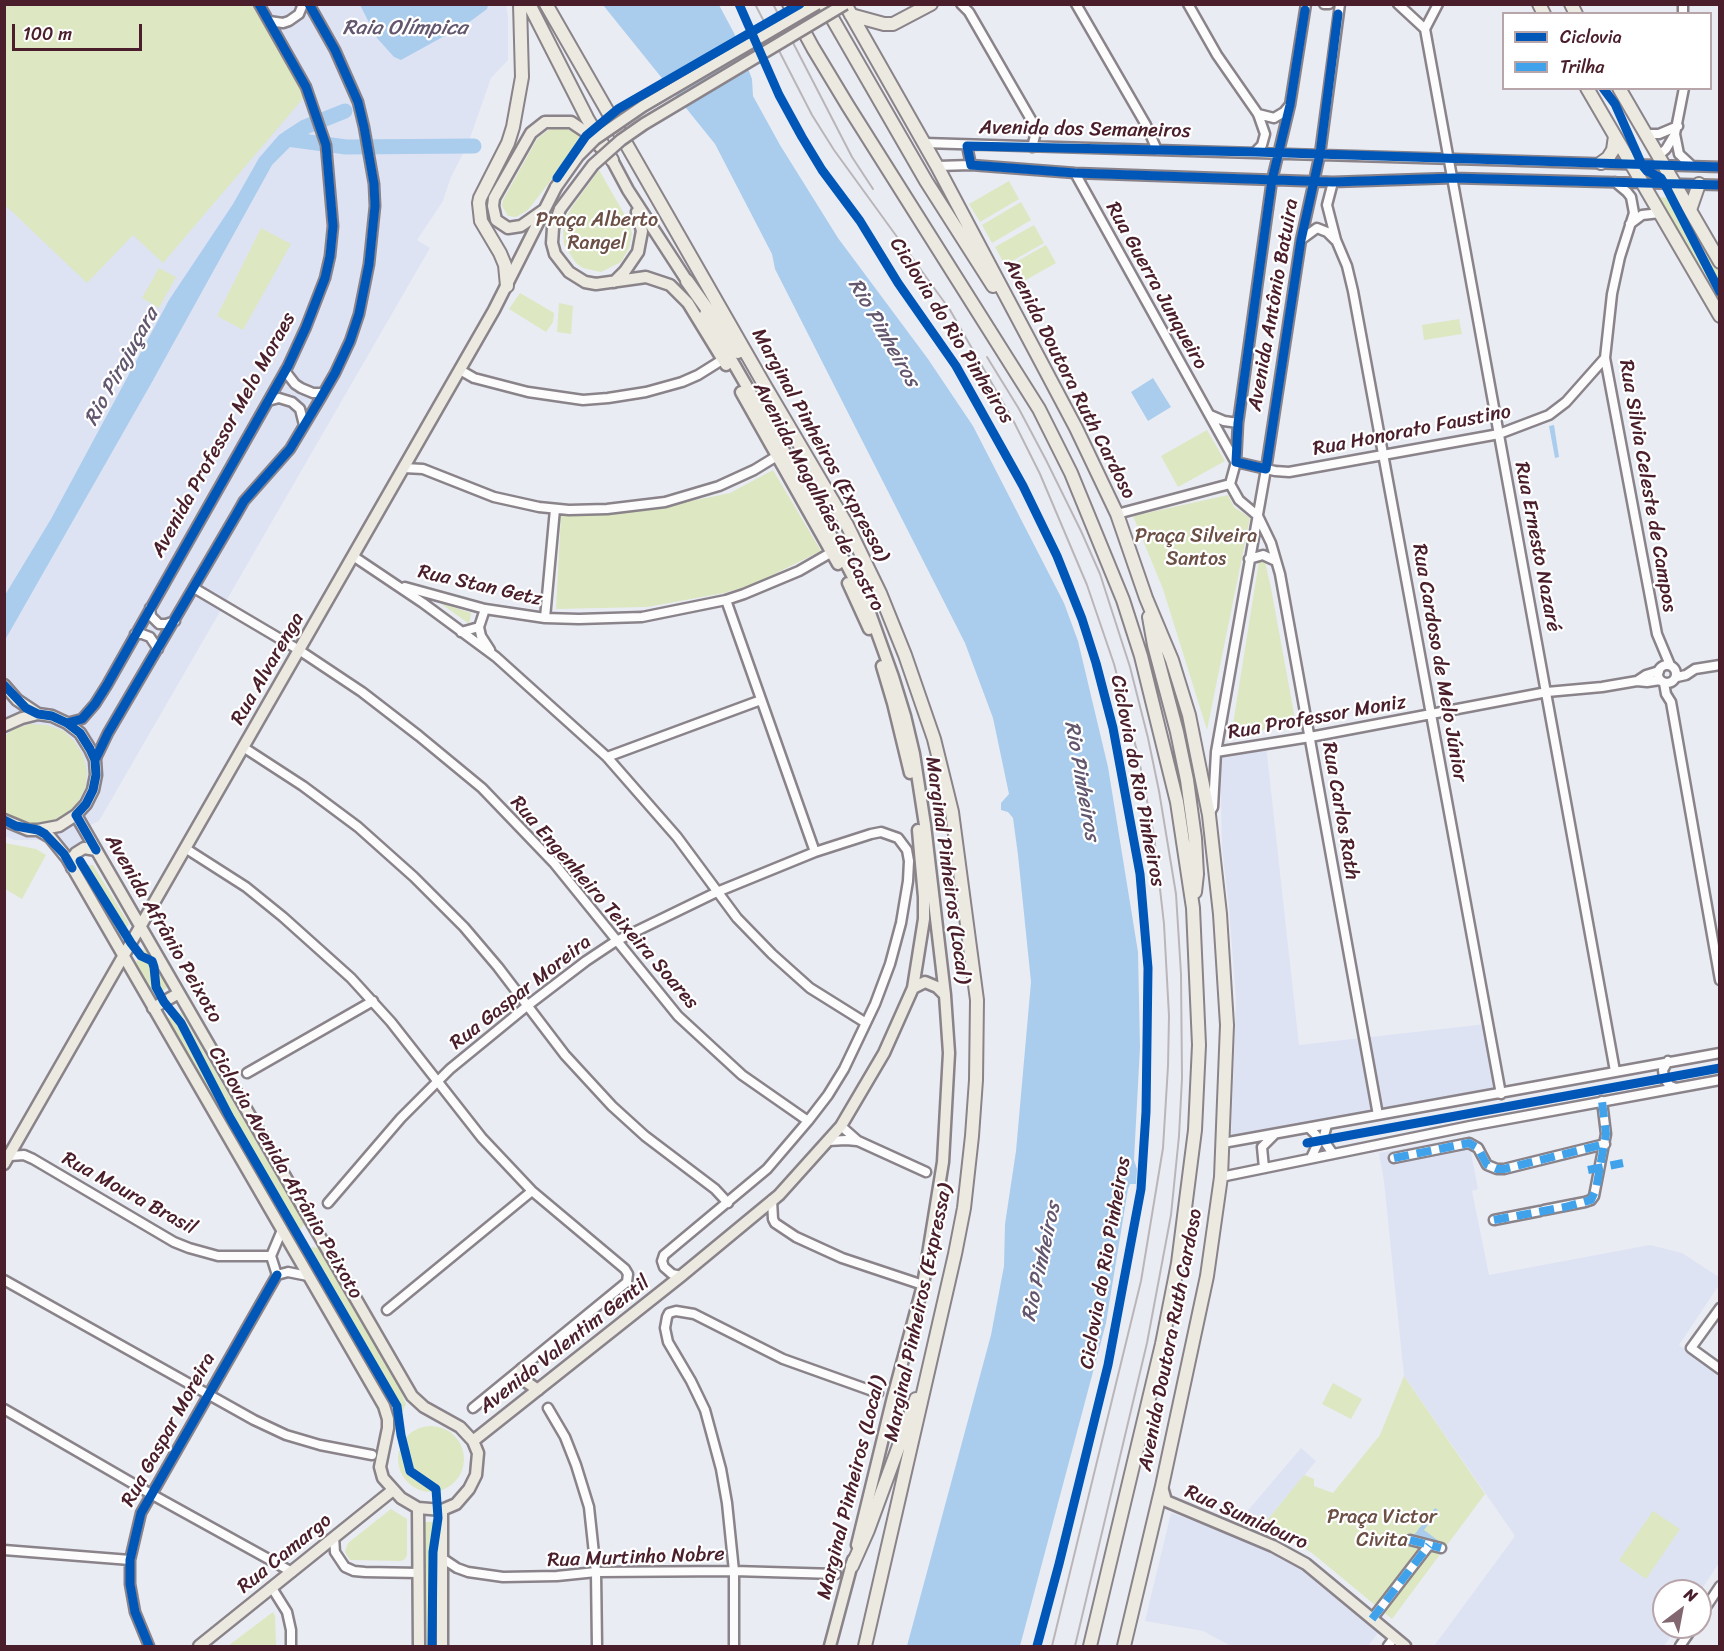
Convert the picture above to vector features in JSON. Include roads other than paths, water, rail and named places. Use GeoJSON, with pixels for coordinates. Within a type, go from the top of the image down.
{"type":"FeatureCollection","features":[{"type":"Feature","properties":{"kind":"highway"},"geometry":{"type":"LineString","coordinates":[[507,286],[505,266],[481,221],[479,204],[513,128],[522,77],[520,4]]}},
{"type":"Feature","properties":{"kind":"highway"},"geometry":{"type":"LineString","coordinates":[[529,4],[587,118],[612,160]]}},
{"type":"Feature","properties":{"kind":"highway","name":"Marginal Pinheiros (Expressa)"},"geometry":{"type":"LineString","coordinates":[[546,4],[847,525],[880,592],[905,655],[934,739],[952,812],[963,881],[976,1000],[976,1080],[972,1136],[964,1208],[865,1647]]}},
{"type":"Feature","properties":{"kind":"highway"},"geometry":{"type":"LineString","coordinates":[[789,4],[848,106],[1039,409],[1071,473],[1111,570],[1142,656],[1177,802],[1193,908],[1199,1045],[1195,1130],[1183,1229],[1162,1344],[1090,1647]]}},
{"type":"Feature","properties":{"kind":"highway"},"geometry":{"type":"LineString","coordinates":[[824,4],[926,181],[991,284],[1010,304]]}},
{"type":"Feature","properties":{"kind":"highway"},"geometry":{"type":"LineString","coordinates":[[847,8],[884,24],[893,24],[931,4]]}},
{"type":"Feature","properties":{"kind":"highway","name":"Avenida Doutora Ruth Cardoso"},"geometry":{"type":"LineString","coordinates":[[847,8],[937,166],[1076,428],[1117,514],[1146,597],[1172,660],[1189,715],[1209,815],[1220,914],[1227,1025],[1221,1177],[1207,1276],[1162,1486],[1124,1647]]}},
{"type":"Feature","properties":{"kind":"highway"},"geometry":{"type":"LineString","coordinates":[[1588,90],[1719,316]]}},
{"type":"Feature","properties":{"kind":"highway"},"geometry":{"type":"LineString","coordinates":[[1620,90],[1719,262]]}},
{"type":"Feature","properties":{"kind":"highway"},"geometry":{"type":"LineString","coordinates":[[1601,163],[1612,152],[1615,136]]}},
{"type":"Feature","properties":{"kind":"highway"},"geometry":{"type":"LineString","coordinates":[[1690,210],[1699,184]]}},
{"type":"Feature","properties":{"kind":"highway"},"geometry":{"type":"LineString","coordinates":[[687,281],[738,353],[765,386]]}},
{"type":"Feature","properties":{"kind":"highway"},"geometry":{"type":"LineString","coordinates":[[1146,597],[1154,645],[1178,732],[1187,780],[1195,838],[1197,874],[1193,908]]}},
{"type":"Feature","properties":{"kind":"highway"},"geometry":{"type":"LineString","coordinates":[[852,1566],[868,1530],[930,1365]]}},
{"type":"Feature","properties":{"kind":"main road","name":"Rua Alvarenga"},"geometry":{"type":"LineString","coordinates":[[7,1160],[460,370],[507,286],[556,187],[578,156],[595,139],[620,121],[817,4]]}},
{"type":"Feature","properties":{"kind":"main road","name":"Avenida Magalhães de Castro"},"geometry":{"type":"LineString","coordinates":[[847,8],[644,124],[621,140],[593,165],[560,209],[553,228],[552,243],[562,264],[569,272],[585,282],[596,284],[646,277],[670,285],[688,303],[832,552],[867,623],[888,683],[909,767],[921,856],[924,897],[921,943],[913,988]]}},
{"type":"Feature","properties":{"kind":"main road","name":"Marginal Pinheiros (Local)"},"geometry":{"type":"LineString","coordinates":[[545,209],[521,226],[514,228],[502,225],[493,212],[494,198],[524,144],[538,126],[552,121],[573,123],[586,132],[612,160],[628,190],[687,281],[741,379],[817,508],[866,602],[893,677],[914,754],[925,825],[945,995],[949,1053],[943,1162],[923,1285],[830,1647]]}},
{"type":"Feature","properties":{"kind":"main road"},"geometry":{"type":"LineString","coordinates":[[614,282],[632,262],[642,241],[641,222],[628,190]]}},
{"type":"Feature","properties":{"kind":"main road"},"geometry":{"type":"LineString","coordinates":[[4,685],[22,704],[38,714]]}},
{"type":"Feature","properties":{"kind":"main road"},"geometry":{"type":"LineString","coordinates":[[4,726],[38,714],[52,716],[67,723],[80,733],[95,760],[96,775],[93,790],[86,804],[76,815],[59,826],[38,830],[16,826],[4,820]]}},
{"type":"Feature","properties":{"kind":"main road","name":"Avenida Afrânio Peixoto"},"geometry":{"type":"LineString","coordinates":[[76,815],[401,1378],[418,1403],[460,1427],[473,1441]]}},
{"type":"Feature","properties":{"kind":"main road"},"geometry":{"type":"LineString","coordinates":[[38,830],[55,843],[72,868],[384,1406],[388,1419],[387,1436],[380,1467],[383,1478],[393,1490],[418,1508],[442,1510],[463,1498],[476,1475],[477,1453],[473,1441]]}},
{"type":"Feature","properties":{"kind":"main road"},"geometry":{"type":"LineString","coordinates":[[72,868],[73,857],[76,853],[84,848],[96,850]]}},
{"type":"Feature","properties":{"kind":"main road"},"geometry":{"type":"LineString","coordinates":[[913,988],[925,982],[937,987],[945,995]]}},
{"type":"Feature","properties":{"kind":"main road","name":"Avenida Valentim Gentil"},"geometry":{"type":"LineString","coordinates":[[473,1441],[681,1276],[788,1186],[841,1126],[884,1053],[913,988]]}},
{"type":"Feature","properties":{"kind":"main road"},"geometry":{"type":"LineString","coordinates":[[153,1008],[179,993]]}},
{"type":"Feature","properties":{"kind":"main road"},"geometry":{"type":"LineString","coordinates":[[522,1369],[521,1374],[525,1381],[538,1390]]}},
{"type":"Feature","properties":{"kind":"main road","name":"Rua Sumidouro"},"geometry":{"type":"LineString","coordinates":[[1162,1486],[1166,1502],[1274,1546],[1306,1564],[1372,1619],[1391,1642],[1405,1647]]}},
{"type":"Feature","properties":{"kind":"main road","name":"Rua Camargo"},"geometry":{"type":"LineString","coordinates":[[200,1647],[393,1490]]}},
{"type":"Feature","properties":{"kind":"main road"},"geometry":{"type":"LineString","coordinates":[[418,1508],[419,1647]]}},
{"type":"Feature","properties":{"kind":"main road"},"geometry":{"type":"LineString","coordinates":[[442,1510],[442,1647]]}},
{"type":"Feature","properties":{"kind":"street","name":"Avenida Professor Melo Moraes"},"geometry":{"type":"LineString","coordinates":[[67,723],[82,719],[95,704],[285,371],[306,327],[325,278],[333,226],[326,145],[306,87],[259,4]]}},
{"type":"Feature","properties":{"kind":"street"},"geometry":{"type":"LineString","coordinates":[[269,21],[289,21],[296,18],[303,4]]}},
{"type":"Feature","properties":{"kind":"street"},"geometry":{"type":"LineString","coordinates":[[95,760],[108,733],[244,501],[290,450],[350,341],[361,303],[369,264],[375,206],[374,184],[364,127],[347,74],[309,4]]}},
{"type":"Feature","properties":{"kind":"street"},"geometry":{"type":"LineString","coordinates":[[961,4],[969,12],[1033,123],[1035,130],[1032,147]]}},
{"type":"Feature","properties":{"kind":"street"},"geometry":{"type":"LineString","coordinates":[[1076,4],[1146,125],[1157,150]]}},
{"type":"Feature","properties":{"kind":"street"},"geometry":{"type":"LineString","coordinates":[[1188,4],[1217,55],[1258,114],[1265,134],[1262,145],[1255,152]]}},
{"type":"Feature","properties":{"kind":"street","name":"Avenida Antônio Batuira"},"geometry":{"type":"LineString","coordinates":[[1230,484],[1236,462],[1238,423],[1272,180],[1290,105],[1306,4]]}},
{"type":"Feature","properties":{"kind":"street"},"geometry":{"type":"LineString","coordinates":[[1324,4],[1329,4]]}},
{"type":"Feature","properties":{"kind":"street","name":"Avenida Antônio Batuira"},"geometry":{"type":"LineString","coordinates":[[1209,815],[1213,807],[1216,752],[1266,469],[1301,240],[1320,154],[1340,4]]}},
{"type":"Feature","properties":{"kind":"street"},"geometry":{"type":"LineString","coordinates":[[1398,4],[1425,29],[1438,4]]}},
{"type":"Feature","properties":{"kind":"street","name":"Rua Ernesto Nazaré"},"geometry":{"type":"LineString","coordinates":[[1425,29],[1615,1071]]}},
{"type":"Feature","properties":{"kind":"street"},"geometry":{"type":"LineString","coordinates":[[1661,161],[1676,130],[1684,90]]}},
{"type":"Feature","properties":{"kind":"street"},"geometry":{"type":"LineString","coordinates":[[1258,114],[1274,118],[1290,105]]}},
{"type":"Feature","properties":{"kind":"street"},"geometry":{"type":"LineString","coordinates":[[1645,134],[1676,130]]}},
{"type":"Feature","properties":{"kind":"street"},"geometry":{"type":"LineString","coordinates":[[1676,130],[1679,154],[1696,167],[1695,175],[1699,184]]}},
{"type":"Feature","properties":{"kind":"street","name":"Avenida dos Semaneiros"},"geometry":{"type":"LineString","coordinates":[[924,143],[1631,164],[1661,161],[1696,167],[1719,167]]}},
{"type":"Feature","properties":{"kind":"street","name":"Avenida dos Semaneiros"},"geometry":{"type":"LineString","coordinates":[[966,146],[971,165]]}},
{"type":"Feature","properties":{"kind":"street","name":"Avenida dos Semaneiros"},"geometry":{"type":"LineString","coordinates":[[937,166],[971,165],[1075,173],[1333,182],[1453,178],[1719,185]]}},
{"type":"Feature","properties":{"kind":"street","name":"Rua Guerra Junqueiro"},"geometry":{"type":"LineString","coordinates":[[1075,173],[1236,462]]}},
{"type":"Feature","properties":{"kind":"street","name":"Rua Cardoso de Melo Júnior"},"geometry":{"type":"LineString","coordinates":[[1333,182],[1327,205],[1353,291],[1501,1094]]}},
{"type":"Feature","properties":{"kind":"street","name":"Rua Silvia Celeste de Campos"},"geometry":{"type":"LineString","coordinates":[[1615,182],[1631,197],[1634,213],[1620,257],[1612,294],[1605,358],[1661,647],[1660,657],[1669,671],[1671,702],[1719,980]]}},
{"type":"Feature","properties":{"kind":"street"},"geometry":{"type":"LineString","coordinates":[[1630,224],[1642,215],[1660,213]]}},
{"type":"Feature","properties":{"kind":"street"},"geometry":{"type":"LineString","coordinates":[[1301,240],[1317,228],[1327,232],[1336,240]]}},
{"type":"Feature","properties":{"kind":"street","name":"Rua Honorato Faustino"},"geometry":{"type":"LineString","coordinates":[[1236,462],[1289,472],[1499,434],[1549,415],[1566,402],[1605,358]]}},
{"type":"Feature","properties":{"kind":"street"},"geometry":{"type":"LineString","coordinates":[[460,370],[474,378],[528,392],[583,400],[646,392],[682,382],[722,360]]}},
{"type":"Feature","properties":{"kind":"street"},"geometry":{"type":"LineString","coordinates":[[285,371],[295,384],[306,391],[323,393]]}},
{"type":"Feature","properties":{"kind":"street"},"geometry":{"type":"LineString","coordinates":[[268,401],[279,398],[292,402],[300,410],[304,425]]}},
{"type":"Feature","properties":{"kind":"street"},"geometry":{"type":"LineString","coordinates":[[1210,415],[1224,421],[1238,423]]}},
{"type":"Feature","properties":{"kind":"street"},"geometry":{"type":"LineString","coordinates":[[404,468],[423,469],[494,497],[555,509],[607,509],[665,502],[719,486],[754,470],[777,456]]}},
{"type":"Feature","properties":{"kind":"street"},"geometry":{"type":"LineString","coordinates":[[1117,514],[1230,484],[1239,500],[1258,516]]}},
{"type":"Feature","properties":{"kind":"street"},"geometry":{"type":"LineString","coordinates":[[545,618],[555,509]]}},
{"type":"Feature","properties":{"kind":"street","name":"Rua Carlos Rath"},"geometry":{"type":"LineString","coordinates":[[1258,516],[1271,543],[1280,574],[1378,1116]]}},
{"type":"Feature","properties":{"kind":"street","name":"Rua Stan Getz"},"geometry":{"type":"LineString","coordinates":[[396,584],[485,609],[545,618],[642,617],[726,600],[780,580],[832,552]]}},
{"type":"Feature","properties":{"kind":"street"},"geometry":{"type":"LineString","coordinates":[[1249,559],[1263,555],[1276,561]]}},
{"type":"Feature","properties":{"kind":"street"},"geometry":{"type":"LineString","coordinates":[[353,556],[396,584],[496,657],[607,757],[676,837],[737,918],[771,954],[810,988],[866,1023]]}},
{"type":"Feature","properties":{"kind":"street","name":"Rua Engenheiro Teixeira Soares"},"geometry":{"type":"LineString","coordinates":[[194,588],[299,650],[362,692],[482,788],[554,863],[678,1016],[742,1075],[808,1121]]}},
{"type":"Feature","properties":{"kind":"street"},"geometry":{"type":"LineString","coordinates":[[726,600],[816,852]]}},
{"type":"Feature","properties":{"kind":"street"},"geometry":{"type":"LineString","coordinates":[[150,608],[151,616],[159,624],[175,621]]}},
{"type":"Feature","properties":{"kind":"street"},"geometry":{"type":"LineString","coordinates":[[485,609],[479,627],[482,639],[496,657]]}},
{"type":"Feature","properties":{"kind":"street"},"geometry":{"type":"LineString","coordinates":[[461,632],[479,627]]}},
{"type":"Feature","properties":{"kind":"street"},"geometry":{"type":"LineString","coordinates":[[135,634],[142,634],[150,638],[158,649]]}},
{"type":"Feature","properties":{"kind":"street","name":"Rua Professor Moniz"},"geometry":{"type":"LineString","coordinates":[[1637,681],[1646,675],[1669,671],[1686,675],[1695,669],[1719,665]]}},
{"type":"Feature","properties":{"kind":"street","name":"Rua Silvia Celeste de Campos"},"geometry":{"type":"LineString","coordinates":[[1669,671],[1662,682],[1671,702]]}},
{"type":"Feature","properties":{"kind":"street","name":"Rua Professor Moniz"},"geometry":{"type":"LineString","coordinates":[[1216,752],[1310,737],[1547,692],[1637,681],[1662,682],[1669,671]]}},
{"type":"Feature","properties":{"kind":"street"},"geometry":{"type":"LineString","coordinates":[[607,757],[761,700]]}},
{"type":"Feature","properties":{"kind":"street"},"geometry":{"type":"LineString","coordinates":[[243,747],[303,786],[358,827],[414,878],[471,935],[565,1055],[612,1106],[645,1136],[715,1189],[728,1203]]}},
{"type":"Feature","properties":{"kind":"street","name":"Rua Gaspar Moreira"},"geometry":{"type":"LineString","coordinates":[[328,1203],[401,1118],[438,1081],[527,1006],[616,941],[717,891],[816,852],[881,832],[898,837],[907,850]]}},
{"type":"Feature","properties":{"kind":"street"},"geometry":{"type":"LineString","coordinates":[[185,848],[246,887],[328,956],[392,1022],[482,1138],[532,1191],[387,1310]]}},
{"type":"Feature","properties":{"kind":"street","name":"Avenida Valentim Gentil"},"geometry":{"type":"LineString","coordinates":[[681,1276],[672,1274],[664,1267],[662,1261],[664,1255],[767,1169],[808,1121],[844,1069],[875,1004],[890,964],[901,922],[908,881],[907,850]]}},
{"type":"Feature","properties":{"kind":"street"},"geometry":{"type":"LineString","coordinates":[[247,1073],[373,1001]]}},
{"type":"Feature","properties":{"kind":"street"},"geometry":{"type":"LineString","coordinates":[[1223,1143],[1719,1053]]}},
{"type":"Feature","properties":{"kind":"street"},"geometry":{"type":"LineString","coordinates":[[1668,1061],[1663,1070],[1663,1077],[1670,1086],[1676,1088]]}},
{"type":"Feature","properties":{"kind":"street"},"geometry":{"type":"LineString","coordinates":[[1221,1177],[1719,1080]]}},
{"type":"Feature","properties":{"kind":"street"},"geometry":{"type":"LineString","coordinates":[[1494,1220],[1591,1200],[1596,1189],[1605,1144],[1606,1128],[1602,1101]]}},
{"type":"Feature","properties":{"kind":"street"},"geometry":{"type":"LineString","coordinates":[[1327,1125],[1323,1139],[1333,1154]]}},
{"type":"Feature","properties":{"kind":"street"},"geometry":{"type":"LineString","coordinates":[[841,1126],[858,1141],[926,1172]]}},
{"type":"Feature","properties":{"kind":"street"},"geometry":{"type":"LineString","coordinates":[[1309,1128],[1316,1135],[1318,1143],[1311,1158]]}},
{"type":"Feature","properties":{"kind":"street"},"geometry":{"type":"LineString","coordinates":[[1264,1168],[1262,1148],[1274,1135]]}},
{"type":"Feature","properties":{"kind":"street"},"geometry":{"type":"LineString","coordinates":[[828,1141],[858,1141]]}},
{"type":"Feature","properties":{"kind":"street"},"geometry":{"type":"LineString","coordinates":[[1394,1158],[1469,1143],[1478,1148],[1487,1165],[1504,1168],[1605,1144]]}},
{"type":"Feature","properties":{"kind":"street","name":"Rua Moura Brasil"},"geometry":{"type":"LineString","coordinates":[[7,1160],[24,1155],[33,1159],[189,1248],[218,1256],[271,1256]]}},
{"type":"Feature","properties":{"kind":"street","name":"Avenida Valentim Gentil"},"geometry":{"type":"LineString","coordinates":[[473,1408],[627,1282],[628,1274],[625,1269],[532,1191]]}},
{"type":"Feature","properties":{"kind":"street"},"geometry":{"type":"LineString","coordinates":[[772,1200],[775,1223],[796,1237],[842,1258],[923,1285]]}},
{"type":"Feature","properties":{"kind":"street"},"geometry":{"type":"LineString","coordinates":[[282,1230],[271,1256],[277,1275],[288,1272],[308,1276]]}},
{"type":"Feature","properties":{"kind":"street","name":"Rua Gaspar Moreira"},"geometry":{"type":"LineString","coordinates":[[149,1647],[135,1612],[130,1584],[130,1560],[138,1523],[151,1494],[277,1275]]}},
{"type":"Feature","properties":{"kind":"street"},"geometry":{"type":"LineString","coordinates":[[4,1280],[254,1420],[286,1435],[320,1445],[372,1455]]}},
{"type":"Feature","properties":{"kind":"street"},"geometry":{"type":"LineString","coordinates":[[1719,1309],[1691,1348],[1719,1369]]}},
{"type":"Feature","properties":{"kind":"street"},"geometry":{"type":"LineString","coordinates":[[734,1647],[734,1571],[727,1503],[705,1410],[692,1381],[668,1342],[665,1328],[669,1313],[684,1311],[694,1314],[783,1359],[878,1393]]}},
{"type":"Feature","properties":{"kind":"street"},"geometry":{"type":"LineString","coordinates":[[548,1408],[565,1437],[586,1492],[596,1572],[597,1647]]}},
{"type":"Feature","properties":{"kind":"street"},"geometry":{"type":"LineString","coordinates":[[4,1409],[291,1572]]}},
{"type":"Feature","properties":{"kind":"street"},"geometry":{"type":"LineString","coordinates":[[334,1537],[335,1552],[339,1560],[345,1567],[354,1571],[419,1573]]}},
{"type":"Feature","properties":{"kind":"street"},"geometry":{"type":"LineString","coordinates":[[1410,1540],[1441,1548]]}},
{"type":"Feature","properties":{"kind":"street"},"geometry":{"type":"LineString","coordinates":[[1372,1619],[1429,1545]]}},
{"type":"Feature","properties":{"kind":"street"},"geometry":{"type":"LineString","coordinates":[[4,1550],[130,1560]]}},
{"type":"Feature","properties":{"kind":"street","name":"Rua Murtinho Nobre"},"geometry":{"type":"LineString","coordinates":[[442,1558],[457,1568],[474,1574],[503,1577],[557,1576],[596,1572],[734,1571],[836,1574]]}},
{"type":"Feature","properties":{"kind":"street"},"geometry":{"type":"LineString","coordinates":[[272,1588],[287,1612],[291,1630],[291,1647]]}},
{"type":"Feature","properties":{"kind":"water","name":"Raia Olímpica"},"geometry":{"type":"Polygon","coordinates":[[[360,5],[488,5],[487,9],[468,23],[401,60],[394,57],[377,38],[360,5]]]}},
{"type":"Feature","properties":{"kind":"water","name":"Rio Pinheiros"},"geometry":{"type":"Polygon","coordinates":[[[603,5],[719,5],[734,33],[752,79],[753,96],[780,145],[838,238],[928,359],[973,426],[1064,603],[1078,641],[1108,767],[1138,952],[1140,1047],[1134,1160],[1137,1169],[1136,1184],[1130,1184],[1128,1189],[1106,1323],[1020,1646],[907,1646],[991,1335],[1004,1266],[1005,1224],[1016,1151],[1031,982],[1013,818],[1008,812],[1001,810],[1001,803],[1009,794],[993,718],[965,643],[775,269],[772,254],[715,144],[603,5]]]}},
{"type":"Feature","properties":{"kind":"water"},"geometry":{"type":"Polygon","coordinates":[[[302,120],[309,135],[295,142],[272,165],[5,640],[5,595],[51,519],[169,300],[233,204],[259,158],[279,135],[302,120]]]}},
{"type":"Feature","properties":{"kind":"water"},"geometry":{"type":"Polygon","coordinates":[[[1153,378],[1171,407],[1148,421],[1131,392],[1153,378]]]}},
{"type":"Feature","properties":{"kind":"water"},"geometry":{"type":"Polygon","coordinates":[[[1554,425],[1559,457],[1555,458],[1549,426],[1554,425]]]}},
{"type":"Feature","properties":{"kind":"water"},"geometry":{"type":"Polygon","coordinates":[[[1435,1508],[1438,1510],[1424,1530],[1444,1545],[1442,1547],[1411,1539],[1435,1508]]]}},
{"type":"Feature","properties":{"kind":"waterway","name":"Rio Pirajuçara"},"geometry":{"type":"LineString","coordinates":[[288,138],[305,127],[345,111]]}},
{"type":"Feature","properties":{"kind":"waterway","name":"Rio Pirajuçara"},"geometry":{"type":"LineString","coordinates":[[287,139],[346,147],[474,146]]}},
{"type":"Feature","properties":{"kind":"railway"},"geometry":{"type":"LineString","coordinates":[[755,4],[812,115],[834,150],[950,310],[1014,422],[1040,474],[1087,585],[1114,664],[1138,755],[1154,836],[1164,924],[1169,1016],[1163,1148],[1141,1281],[1052,1646]]}},
{"type":"Feature","properties":{"kind":"railway"},"geometry":{"type":"LineString","coordinates":[[773,4],[852,157],[873,189]]}},
{"type":"Feature","properties":{"kind":"railway"},"geometry":{"type":"LineString","coordinates":[[987,357],[1019,409],[1046,460],[1100,574],[1130,667],[1148,738],[1176,894],[1181,974],[1182,1078],[1171,1215],[1147,1343],[1075,1646]]}},
{"type":"Feature","properties":{"kind":"park label","name":"Praça Alberto Rangel"},"geometry":{"type":"Point","coordinates":[597,232]}},
{"type":"Feature","properties":{"kind":"park label","name":"Praça Silveira Santos"},"geometry":{"type":"Point","coordinates":[1196,548]}},
{"type":"Feature","properties":{"kind":"park label","name":"Praça Victor Civita"},"geometry":{"type":"Point","coordinates":[1382,1530]}}]}
